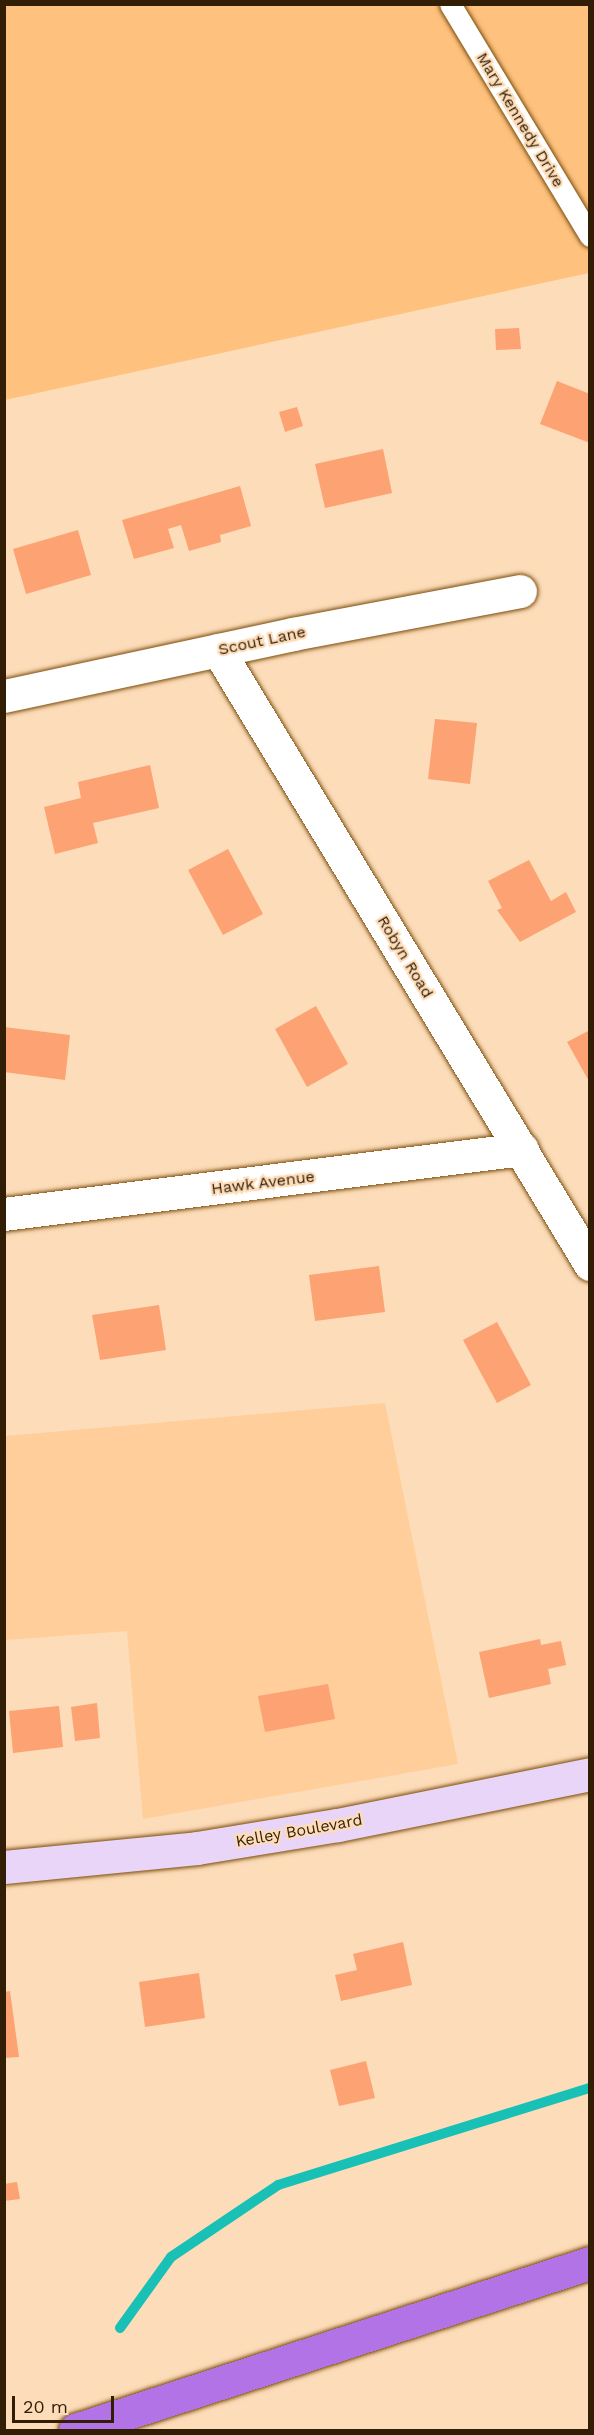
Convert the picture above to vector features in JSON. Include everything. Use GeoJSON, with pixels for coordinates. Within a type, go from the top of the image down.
{"type":"FeatureCollection","features":[{"type":"Feature","properties":{"kind":"highway"},"geometry":{"type":"LineString","coordinates":[[75,2430],[590,2263]]}},
{"type":"Feature","properties":{"kind":"main road","name":"Kelley Boulevard"},"geometry":{"type":"LineString","coordinates":[[4,1868],[196,1848],[328,1827],[590,1774]]}},
{"type":"Feature","properties":{"kind":"street","name":"Scout Lane"},"geometry":{"type":"LineString","coordinates":[[4,696],[218,650],[520,591]]}},
{"type":"Feature","properties":{"kind":"street","name":"Robyn Road"},"geometry":{"type":"LineString","coordinates":[[218,650],[590,1264]]}},
{"type":"Feature","properties":{"kind":"street","name":"Hawk Avenue"},"geometry":{"type":"LineString","coordinates":[[4,1214],[522,1149]]}},
{"type":"Feature","properties":{"kind":"lane","name":"Mary Kennedy Drive"},"geometry":{"type":"LineString","coordinates":[[450,4],[590,236]]}},
{"type":"Feature","properties":{"kind":"shaded area"},"geometry":{"type":"Polygon","coordinates":[[[4,5],[589,5],[589,273],[5,400],[4,5]]]}},
{"type":"Feature","properties":{"kind":"shaded area"},"geometry":{"type":"Polygon","coordinates":[[[385,1403],[458,1764],[143,1819],[127,1631],[5,1640],[5,1436],[385,1403]]]}},
{"type":"Feature","properties":{"kind":"building"},"geometry":{"type":"Polygon","coordinates":[[[519,328],[521,349],[496,350],[495,329],[519,328]]]}},
{"type":"Feature","properties":{"kind":"building"},"geometry":{"type":"Polygon","coordinates":[[[557,381],[590,394],[590,443],[540,424],[557,381]]]}},
{"type":"Feature","properties":{"kind":"building"},"geometry":{"type":"Polygon","coordinates":[[[297,407],[303,426],[285,432],[279,412],[297,407]]]}},
{"type":"Feature","properties":{"kind":"building"},"geometry":{"type":"Polygon","coordinates":[[[383,449],[392,493],[325,508],[315,464],[383,449]]]}},
{"type":"Feature","properties":{"kind":"building"},"geometry":{"type":"Polygon","coordinates":[[[240,486],[251,526],[220,535],[221,542],[189,551],[181,525],[168,529],[174,548],[134,559],[122,520],[240,486]]]}},
{"type":"Feature","properties":{"kind":"building"},"geometry":{"type":"Polygon","coordinates":[[[78,530],[91,575],[26,594],[13,549],[78,530]]]}},
{"type":"Feature","properties":{"kind":"building"},"geometry":{"type":"Polygon","coordinates":[[[435,719],[477,723],[470,784],[428,779],[435,719]]]}},
{"type":"Feature","properties":{"kind":"building"},"geometry":{"type":"Polygon","coordinates":[[[150,765],[159,808],[93,823],[98,843],[55,854],[44,807],[81,798],[78,782],[150,765]]]}},
{"type":"Feature","properties":{"kind":"building"},"geometry":{"type":"Polygon","coordinates":[[[228,849],[263,914],[223,935],[188,870],[228,849]]]}},
{"type":"Feature","properties":{"kind":"building"},"geometry":{"type":"Polygon","coordinates":[[[529,860],[551,901],[566,892],[576,912],[520,942],[497,910],[502,908],[488,881],[529,860]]]}},
{"type":"Feature","properties":{"kind":"building"},"geometry":{"type":"Polygon","coordinates":[[[316,1006],[348,1064],[307,1087],[275,1029],[316,1006]]]}},
{"type":"Feature","properties":{"kind":"building"},"geometry":{"type":"Polygon","coordinates":[[[4,1027],[70,1035],[65,1080],[4,1072],[4,1027]]]}},
{"type":"Feature","properties":{"kind":"building"},"geometry":{"type":"Polygon","coordinates":[[[590,1030],[590,1083],[567,1042],[590,1030]]]}},
{"type":"Feature","properties":{"kind":"building"},"geometry":{"type":"Polygon","coordinates":[[[379,1266],[385,1312],[315,1321],[309,1275],[379,1266]]]}},
{"type":"Feature","properties":{"kind":"building"},"geometry":{"type":"Polygon","coordinates":[[[159,1305],[166,1350],[100,1360],[92,1315],[159,1305]]]}},
{"type":"Feature","properties":{"kind":"building"},"geometry":{"type":"Polygon","coordinates":[[[497,1322],[531,1385],[497,1403],[463,1340],[497,1322]]]}},
{"type":"Feature","properties":{"kind":"building"},"geometry":{"type":"Polygon","coordinates":[[[540,1639],[541,1645],[561,1641],[566,1665],[548,1669],[551,1684],[489,1698],[479,1652],[540,1639]]]}},
{"type":"Feature","properties":{"kind":"building"},"geometry":{"type":"Polygon","coordinates":[[[328,1684],[335,1719],[265,1732],[258,1696],[328,1684]]]}},
{"type":"Feature","properties":{"kind":"building"},"geometry":{"type":"Polygon","coordinates":[[[97,1703],[100,1738],[75,1741],[71,1707],[97,1703]]]}},
{"type":"Feature","properties":{"kind":"building"},"geometry":{"type":"Polygon","coordinates":[[[59,1706],[63,1747],[13,1753],[9,1711],[59,1706]]]}},
{"type":"Feature","properties":{"kind":"building"},"geometry":{"type":"Polygon","coordinates":[[[403,1942],[412,1985],[341,2001],[335,1975],[357,1970],[353,1954],[403,1942]]]}},
{"type":"Feature","properties":{"kind":"building"},"geometry":{"type":"Polygon","coordinates":[[[199,1973],[205,2018],[145,2027],[139,1982],[199,1973]]]}},
{"type":"Feature","properties":{"kind":"building"},"geometry":{"type":"Polygon","coordinates":[[[10,1991],[19,2057],[4,2058],[4,1992],[10,1991]]]}},
{"type":"Feature","properties":{"kind":"building"},"geometry":{"type":"Polygon","coordinates":[[[366,2061],[375,2098],[339,2106],[330,2070],[366,2061]]]}},
{"type":"Feature","properties":{"kind":"building"},"geometry":{"type":"Polygon","coordinates":[[[17,2182],[20,2199],[4,2201],[4,2184],[17,2182]]]}},
{"type":"Feature","properties":{"kind":"waterway"},"geometry":{"type":"LineString","coordinates":[[120,2328],[171,2257],[278,2185],[590,2088]]}}]}
